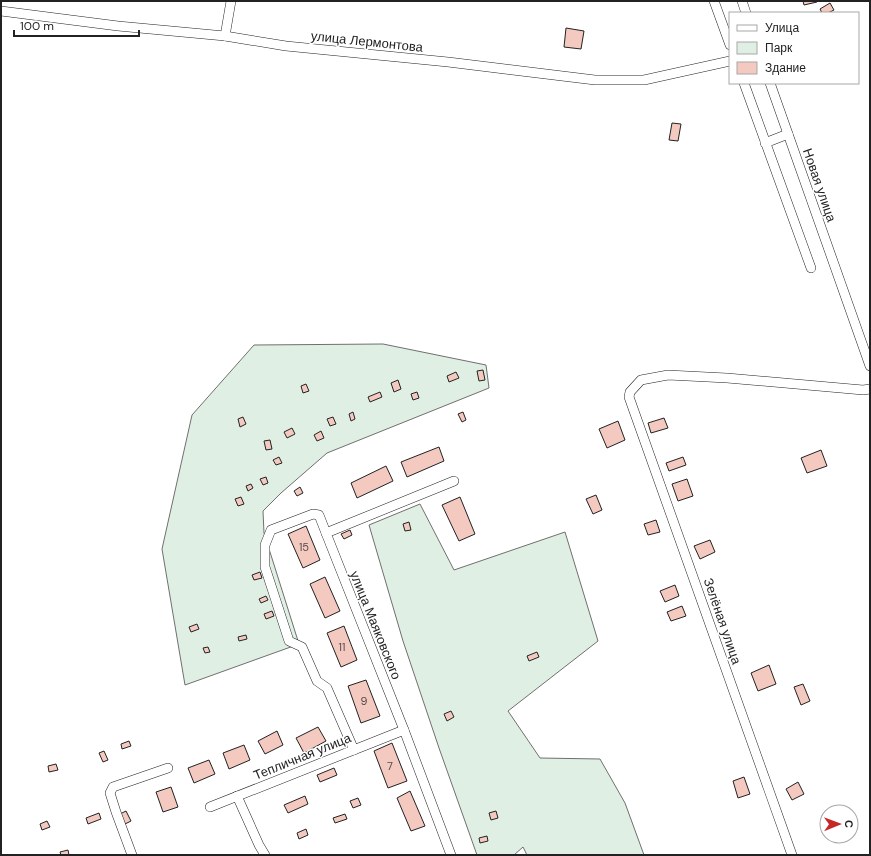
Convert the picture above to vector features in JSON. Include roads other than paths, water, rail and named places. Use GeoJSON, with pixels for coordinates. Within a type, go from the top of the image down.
{"type":"FeatureCollection","features":[{"type":"Feature","properties":{"kind":"street"},"geometry":{"type":"LineString","coordinates":[[225,36],[231,1]]}},
{"type":"Feature","properties":{"kind":"street"},"geometry":{"type":"LineString","coordinates":[[714,1],[729,42]]}},
{"type":"Feature","properties":{"kind":"street"},"geometry":{"type":"LineString","coordinates":[[742,1],[746,12]]}},
{"type":"Feature","properties":{"kind":"street","name":"улица Лермонтова"},"geometry":{"type":"LineString","coordinates":[[1,11],[118,26],[225,36],[286,46],[448,62],[595,80],[644,80],[729,61]]}},
{"type":"Feature","properties":{"kind":"street"},"geometry":{"type":"LineString","coordinates":[[744,84],[811,268]]}},
{"type":"Feature","properties":{"kind":"street","name":"Новая улица"},"geometry":{"type":"LineString","coordinates":[[770,84],[870,366]]}},
{"type":"Feature","properties":{"kind":"street"},"geometry":{"type":"LineString","coordinates":[[765,143],[788,134]]}},
{"type":"Feature","properties":{"kind":"street","name":"Зелёная улица"},"geometry":{"type":"LineString","coordinates":[[792,855],[629,396],[630,392],[641,380],[668,375],[727,378],[863,390],[870,389]]}},
{"type":"Feature","properties":{"kind":"street"},"geometry":{"type":"LineString","coordinates":[[326,533],[454,481]]}},
{"type":"Feature","properties":{"kind":"street","name":"улица Маяковского"},"geometry":{"type":"LineString","coordinates":[[354,750],[327,688],[317,681],[302,647],[289,641],[265,567],[265,545],[271,530],[313,514],[319,516],[326,533],[404,730],[451,855]]}},
{"type":"Feature","properties":{"kind":"street","name":"Тепличная улица"},"geometry":{"type":"LineString","coordinates":[[210,807],[404,730]]}},
{"type":"Feature","properties":{"kind":"street"},"geometry":{"type":"LineString","coordinates":[[132,855],[110,793],[113,787],[168,768]]}},
{"type":"Feature","properties":{"kind":"street"},"geometry":{"type":"LineString","coordinates":[[238,796],[259,845],[266,855]]}}]}
